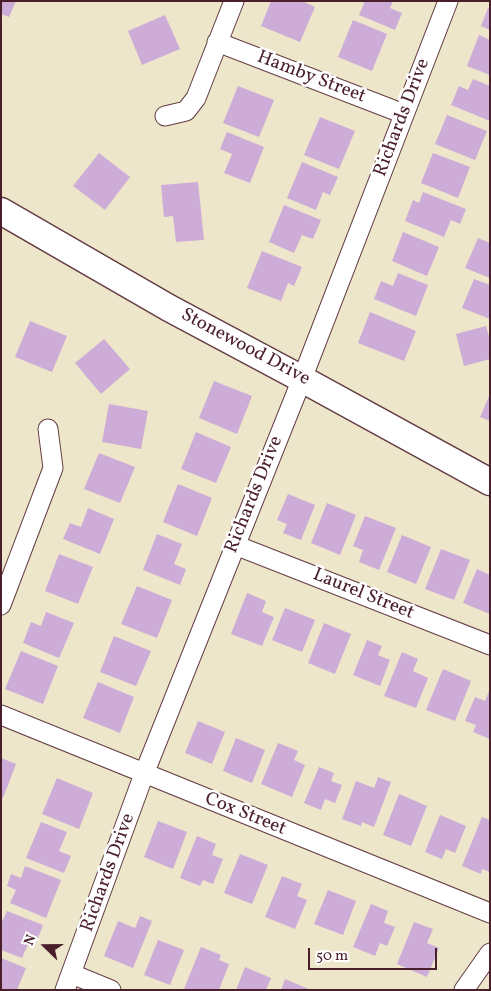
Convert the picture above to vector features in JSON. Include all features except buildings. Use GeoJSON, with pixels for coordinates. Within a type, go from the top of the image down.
{"type":"FeatureCollection","features":[{"type":"Feature","properties":{"kind":"street"},"geometry":{"type":"LineString","coordinates":[[166,116],[186,111],[196,98],[234,1]]}},
{"type":"Feature","properties":{"kind":"street","name":"Richards Drive"},"geometry":{"type":"LineString","coordinates":[[69,982],[144,774],[302,378],[448,1]]}},
{"type":"Feature","properties":{"kind":"street","name":"Hamby Street"},"geometry":{"type":"LineString","coordinates":[[217,42],[404,114]]}},
{"type":"Feature","properties":{"kind":"street","name":"Stonewood Drive"},"geometry":{"type":"LineString","coordinates":[[1,211],[169,308],[302,378],[490,482]]}},
{"type":"Feature","properties":{"kind":"street"},"geometry":{"type":"LineString","coordinates":[[1,605],[53,468],[48,430]]}},
{"type":"Feature","properties":{"kind":"street","name":"Laurel Street"},"geometry":{"type":"LineString","coordinates":[[236,545],[490,646]]}},
{"type":"Feature","properties":{"kind":"street","name":"Cox Street"},"geometry":{"type":"LineString","coordinates":[[1,716],[490,914]]}},
{"type":"Feature","properties":{"kind":"street"},"geometry":{"type":"LineString","coordinates":[[464,990],[490,952]]}},
{"type":"Feature","properties":{"kind":"street"},"geometry":{"type":"LineString","coordinates":[[69,982],[111,990]]}}]}
